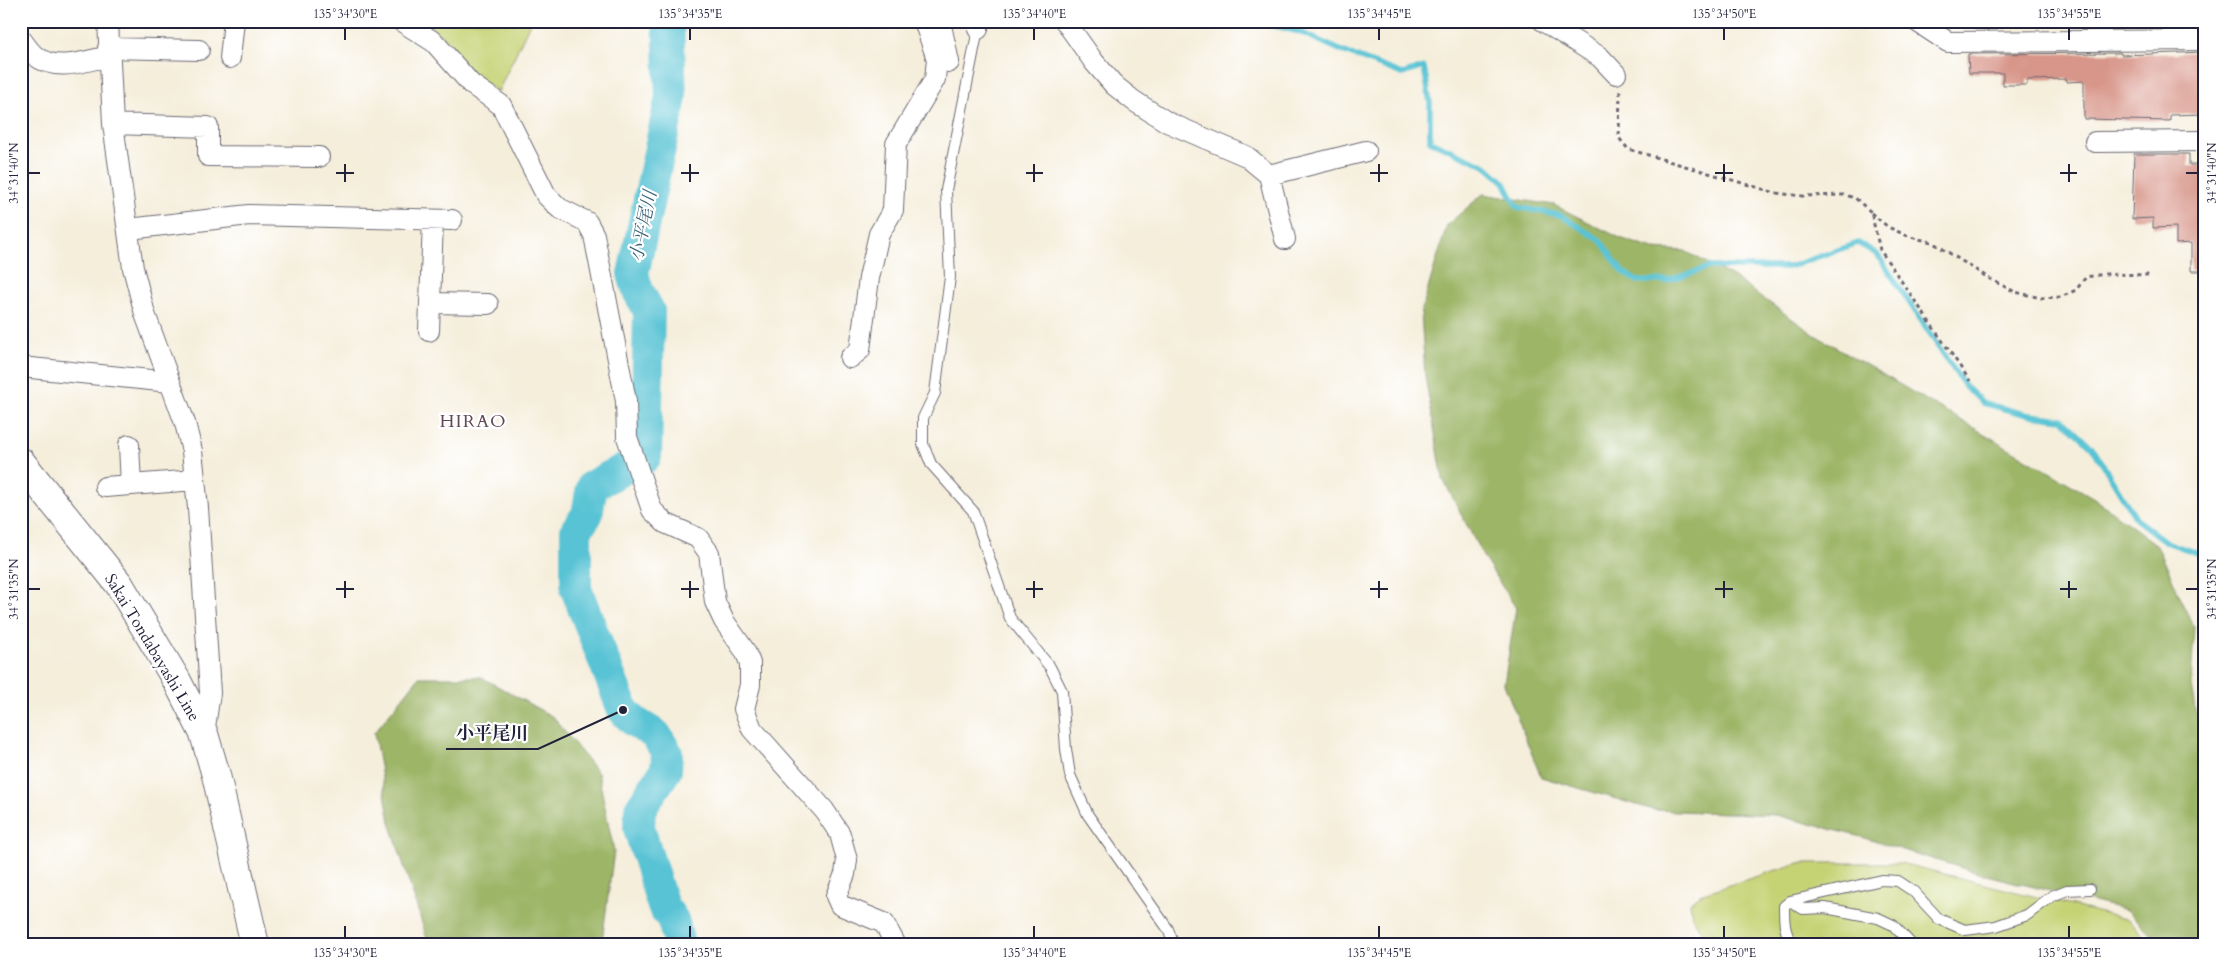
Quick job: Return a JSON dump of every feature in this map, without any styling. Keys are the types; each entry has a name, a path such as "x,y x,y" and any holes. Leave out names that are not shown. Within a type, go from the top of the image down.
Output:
{"main road":[{"name":"Sakai Tondabayashi Line","path":"21,462 119,584 177,681 204,734 216,775 255,945"}],"street":[{"path":"108,21 113,124 133,268 145,314 187,433 195,480 210,693 204,734"},
{"path":"230,58 234,21"},
{"path":"401,21 434,42 471,84 501,105 546,195 560,208 587,222 594,234 626,401 627,437 652,510 666,523 698,538 709,553 715,602 724,621 745,651 750,663 750,685 744,709 752,729 824,810 840,834 847,860 845,874 836,896 840,905 884,924 896,945"},
{"path":"850,358 860,350 869,278 879,234 893,210 896,144 934,79 937,59 924,21"},
{"path":"896,144 912,136 947,81 950,58 940,21"},
{"path":"1053,21 1065,40 1095,76 1116,97 1129,108 1134,101"},
{"path":"1065,21 1094,62 1114,85 1134,101 1167,122 1246,156 1269,175 1285,239"},
{"path":"1543,21 1600,57 1616,74"},
{"path":"1916,21 1948,42 2205,40"},
{"path":"21,40 34,55 51,64 64,65 109,52 199,50"},
{"path":"113,124 208,127 208,156 319,158"},
{"path":"2095,142 2205,142"},
{"path":"1269,175 1366,151"},
{"path":"129,230 250,215 452,220"},
{"path":"429,331 433,220"},
{"path":"430,303 488,304"},
{"path":"21,367 170,382"},
{"path":"129,445 131,485"},
{"path":"105,487 195,480"}],"lane":[{"path":"979,25 946,190 950,277 935,393 923,418 923,444 930,464 973,511 1010,618 1050,667 1062,691 1066,749 1070,775 1088,815 1168,928 1174,945"},
{"path":"1793,945 1787,937 1784,922 1784,906 1790,901 1882,880 1898,880 1913,891 1939,919 1965,930 1996,926 2027,915 2052,896 2067,890 2090,889"},
{"path":"1790,901 1803,909 1825,908 1878,918 1893,925 1912,945"}],"path":[{"path":"1616,74 1620,83 1619,138 1628,149 1776,193 1802,196 1845,195 1855,198 1888,227 1910,237 1932,242 2014,292 2041,298 2061,297 2076,290 2086,277 2105,274 2149,275"},
{"path":"1871,212 1880,250 1970,381"}],"green space":[{"path":"419,21 531,21 498,92 472,74 443,36"},
{"path":"1483,194 1554,205 1620,238 1653,249 1685,251 1733,277 1815,335 2094,498 2157,545 2194,627 2191,686 2205,761 2205,945 2161,945 2126,910 1978,873 1861,837 1776,815 1654,810 1541,777 1504,684 1516,608 1485,560 1443,479 1425,376 1421,312 1447,225"},
{"path":"419,677 481,677 553,717 598,773 614,851 602,941 599,945 429,945 390,822 374,733"},
{"path":"1799,863 1900,863 2129,920 2151,945 1711,945 1692,917 1690,902 1704,893"}],"building":[{"path":"2205,52 2205,114 2170,115 2170,121 2084,119 2084,81 2067,82 2067,79 2027,80 2027,85 2003,85 2003,73 1969,73 1968,54 2121,53 2121,55"},
{"path":"2134,154 2189,154 2189,165 2205,165 2205,271 2191,271 2191,243 2176,244 2176,227 2153,228 2153,218 2132,219"}],"waterway":[{"name":"小平尾川","path":"643,459 646,456 649,311 638,291 633,274 671,97 668,21"},
{"path":"1254,21 1300,32 1342,51 1402,74 1424,67 1430,103 1430,141 1486,166 1504,182 1517,207 1560,215 1600,240 1622,271 1637,281 1666,281 1710,267 1789,267 1858,243 1877,254 1964,385 1983,403 2024,414 2062,419 2092,447 2137,520 2166,542 2205,556"},
{"name":"小平尾川","path":"631,465 592,486 587,515 576,530 576,589 623,710 635,722 656,735 667,753 666,770 640,809 639,828 663,906 673,920 679,945"}],"place":[{"name":"小平尾川","path":"623,710"}],"district":[{"name":"HIRAO","path":"473,421"}]}
